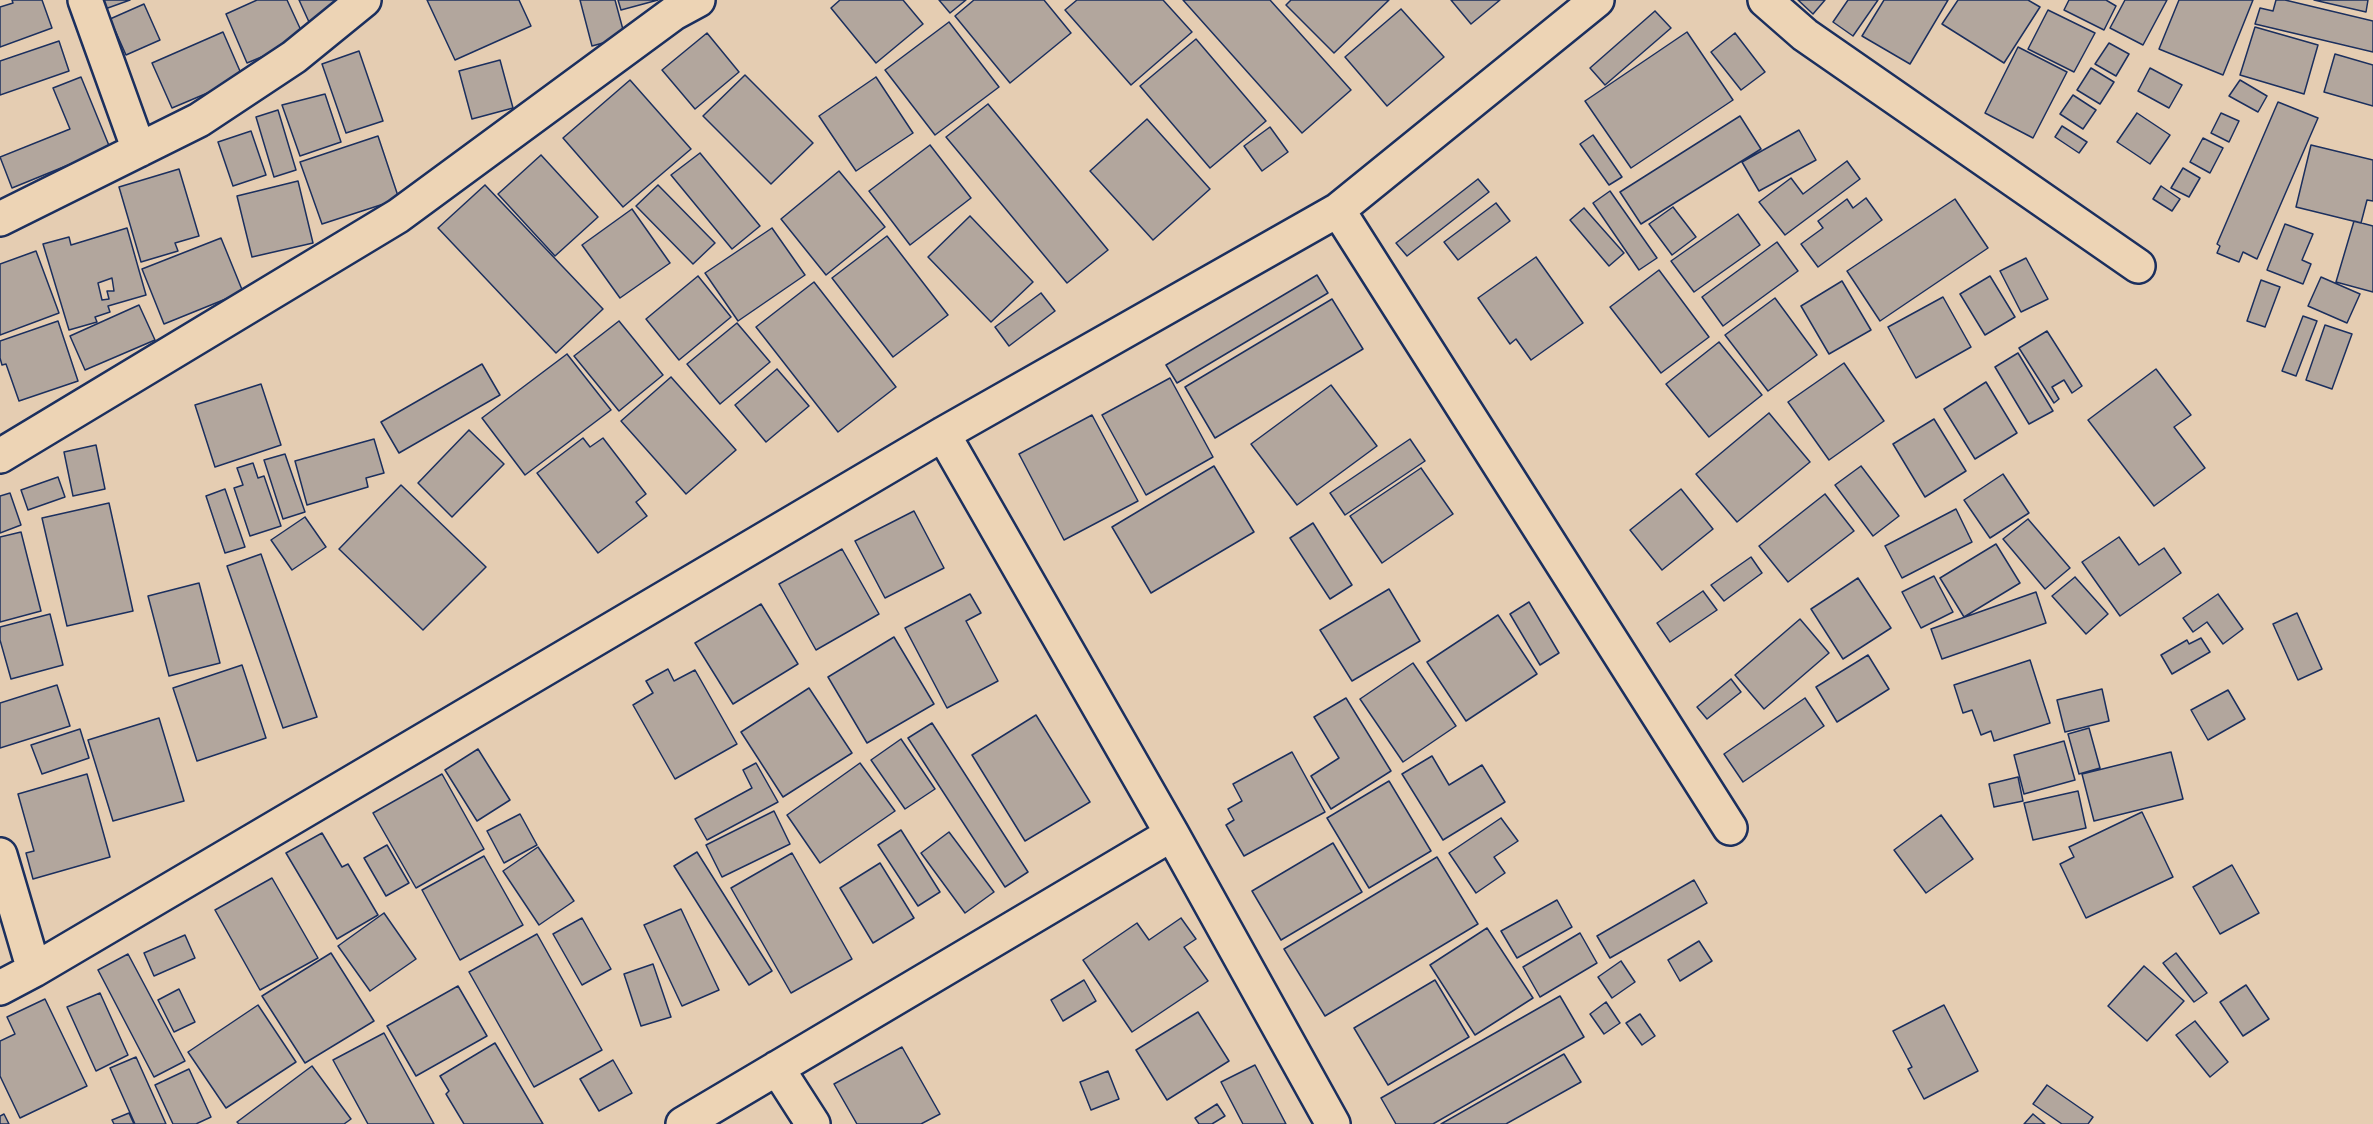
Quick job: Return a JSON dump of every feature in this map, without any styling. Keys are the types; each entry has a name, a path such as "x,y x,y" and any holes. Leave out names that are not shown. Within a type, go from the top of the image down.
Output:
{"street":[{"path":"85,0 139,150"},
{"path":"0,219 199,120 294,57 364,0"},
{"path":"0,456 398,216 674,13 698,0"},
{"path":"0,988 943,434 1338,210 1597,0"},
{"path":"1765,0 1805,35 2138,266"},
{"path":"1338,210 1730,828"},
{"path":"943,434 1172,834 1333,1124"},
{"path":"683,1124 1172,834"},
{"path":"0,855 34,970"},
{"path":"777,1068 813,1124"}],"building":[{"path":"12,0 42,0 52,28 0,47 0,7 13,3"},
{"path":"103,0 130,0 105,9"},
{"path":"257,0 287,0 305,39 247,63 226,14"},
{"path":"299,0 357,0 309,22"},
{"path":"427,0 519,0 531,26 455,60"},
{"path":"580,0 615,0 625,37 592,46"},
{"path":"618,0 658,0 621,10"},
{"path":"840,0 903,0 923,24 876,63 831,8"},
{"path":"939,0 966,0 950,13"},
{"path":"974,0 1044,0 1071,33 1010,83 955,16"},
{"path":"1077,0 1163,0 1192,32 1131,85 1065,10"},
{"path":"1183,0 1270,0 1351,90 1302,133"},
{"path":"1291,0 1389,0 1334,53 1286,5"},
{"path":"1451,0 1500,0 1471,24"},
{"path":"1798,0 1825,0 1813,14"},
{"path":"1848,0 1878,0 1853,36 1833,22"},
{"path":"1884,0 1948,0 1910,64 1862,36"},
{"path":"1958,0 2028,0 2040,7 2004,63 1942,24"},
{"path":"2069,0 2106,0 2116,6 2104,30 2064,10"},
{"path":"2125,0 2167,0 2143,45 2110,28"},
{"path":"2179,0 2253,0 2223,75 2159,49"},
{"path":"2276,0 2285,0 2373,21 2373,52 2255,24 2260,8 2273,11"},
{"path":"2314,0 2368,0 2366,12"},
{"path":"144,4 160,40 126,55 110,19"},
{"path":"1401,9 1444,57 1387,106 1345,57"},
{"path":"2048,10 2095,33 2074,72 2028,49"},
{"path":"1655,11 1671,28 1605,85 1590,68"},
{"path":"949,22 999,87 935,135 885,70"},
{"path":"2255,27 2318,45 2304,94 2240,75"},
{"path":"223,32 243,78 172,108 152,63"},
{"path":"1687,32 1733,100 1631,168 1585,101"},
{"path":"707,33 739,72 695,109 662,70"},
{"path":"1735,33 1765,72 1741,90 1711,52"},
{"path":"1196,39 1266,121 1210,168 1140,86"},
{"path":"59,41 69,71 0,95 0,61"},
{"path":"2109,43 2129,54 2116,76 2095,64"},
{"path":"2018,47 2067,72 2033,138 1985,113"},
{"path":"359,51 383,121 346,133 322,64"},
{"path":"2335,54 2373,65 2373,106 2324,92"},
{"path":"500,60 513,108 472,119 459,71"},
{"path":"2091,68 2114,82 2100,104 2077,90"},
{"path":"2150,68 2182,85 2169,108 2138,91"},
{"path":"745,75 813,143 771,184 703,116"},
{"path":"81,77 110,148 12,188 0,157 70,129 53,88"},
{"path":"876,77 913,133 856,171 819,116"},
{"path":"630,80 691,149 623,207 563,138"},
{"path":"2240,80 2267,96 2258,112 2229,96"},
{"path":"325,94 341,142 300,156 282,105"},
{"path":"2073,95 2096,110 2083,129 2060,114"},
{"path":"2278,102 2318,118 2257,259 2243,252 2239,262 2217,253 2220,246 2217,244"},
{"path":"988,104 1108,250 1067,283 946,137"},
{"path":"278,110 296,170 274,177 256,117"},
{"path":"2137,113 2170,135 2150,164 2117,142"},
{"path":"2221,113 2239,121 2229,142 2211,133"},
{"path":"1740,116 1761,149 1641,224 1620,192"},
{"path":"1147,119 1210,189 1153,240 1090,171"},
{"path":"2062,126 2087,142 2079,153 2055,137"},
{"path":"1270,127 1288,152 1262,171 1244,146"},
{"path":"1799,130 1816,160 1759,191 1742,162"},
{"path":"251,131 266,175 233,186 218,142"},
{"path":"1593,135 1622,177 1609,185 1580,144"},
{"path":"378,136 399,199 322,224 300,162"},
{"path":"2203,138 2223,148 2210,173 2190,162"},
{"path":"930,145 971,198 910,245 869,191"},
{"path":"2311,145 2373,160 2373,201 2367,200 2361,223 2296,207"},
{"path":"700,153 760,226 732,249 671,175"},
{"path":"541,155 598,217 555,256 498,194"},
{"path":"1847,161 1860,179 1785,235 1759,202 1791,178 1803,194"},
{"path":"2183,168 2200,178 2189,197 2171,188"},
{"path":"179,169 199,236 175,243 178,251 141,262 119,187"},
{"path":"839,171 885,227 826,275 781,219"},
{"path":"1478,179 1489,192 1407,256 1396,243"},
{"path":"298,181 313,243 252,257 237,196"},
{"path":"485,185 603,309 556,353 438,228"},
{"path":"658,185 715,243 693,264 636,206"},
{"path":"2161,186 2180,199 2172,211 2153,199"},
{"path":"1610,191 1657,258 1639,270 1593,203"},
{"path":"1866,198 1882,220 1818,267 1801,244 1823,228 1818,221 1847,199 1853,208"},
{"path":"1955,199 1988,248 1880,321 1847,271"},
{"path":"1496,203 1510,221 1458,260 1444,242"},
{"path":"1673,207 1696,237 1672,255 1649,224"},
{"path":"1584,208 1624,253 1609,266 1570,220"},
{"path":"632,209 670,263 620,298 582,245"},
{"path":"1738,214 1760,245 1694,292 1671,261"},
{"path":"970,216 1033,282 991,322 928,257"},
{"path":"2354,221 2373,226 2373,292 2336,282"},
{"path":"2285,224 2313,234 2302,260 2311,264 2303,284 2267,270"},
{"path":"127,228 146,295 108,306 110,312 95,317 97,322 69,330 43,244 69,237 71,245","holes":["112,278 114,291 107,291 109,299 102,300 98,283"]},
{"path":"772,228 805,275 738,321 705,273"},
{"path":"887,236 948,315 893,357 832,278"},
{"path":"221,238 243,292 164,324 142,269"},
{"path":"1777,242 1798,271 1723,326 1702,297"},
{"path":"36,251 59,313 0,335 0,264"},
{"path":"1536,257 1583,323 1531,360 1516,339 1510,344 1478,298"},
{"path":"2026,258 2048,299 2021,312 2000,271"},
{"path":"1659,270 1709,337 1661,373 1610,307"},
{"path":"1317,275 1328,293 1177,383 1166,365"},
{"path":"698,276 731,317 679,360 646,319"},
{"path":"1990,276 2015,317 1985,335 1960,294"},
{"path":"2321,277 2360,294 2347,323 2308,306"},
{"path":"2261,280 2280,287 2265,327 2247,321"},
{"path":"1842,281 1871,330 1829,354 1801,306"},
{"path":"814,282 896,387 838,432 756,327"},
{"path":"1041,293 1055,311 1009,346 995,327"},
{"path":"1943,297 1971,347 1916,378 1888,327"},
{"path":"1775,298 1817,355 1768,391 1725,335"},
{"path":"1332,299 1363,349 1215,438 1185,387"},
{"path":"139,305 155,340 85,370 70,336"},
{"path":"2303,316 2317,321 2296,376 2282,371"},
{"path":"58,321 78,381 19,401 6,364 2,365 0,341"},
{"path":"619,321 663,375 619,411 574,356"},
{"path":"737,323 770,362 720,404 687,364"},
{"path":"2325,325 2352,334 2332,389 2306,380"},
{"path":"2047,331 2082,386 2072,393 2064,380 2052,387 2059,399 2054,403 2019,348"},
{"path":"1719,342 1762,395 1709,437 1666,384"},
{"path":"2018,353 2053,411 2029,424 1995,367"},
{"path":"567,354 611,410 525,475 482,418"},
{"path":"1844,363 1884,421 1829,460 1788,402"},
{"path":"482,364 500,395 399,453 381,422"},
{"path":"777,369 809,406 766,442 735,405"},
{"path":"2156,369 2191,415 2174,427 2205,468 2154,506 2088,420"},
{"path":"671,377 736,450 686,494 621,421"},
{"path":"1170,378 1213,457 1146,495 1102,415"},
{"path":"1986,382 2017,433 1975,459 1944,409"},
{"path":"261,384 281,445 215,467 195,405"},
{"path":"1331,385 1377,446 1297,505 1251,444"},
{"path":"1769,413 1810,462 1737,522 1696,474"},
{"path":"1092,415 1138,501 1064,540 1019,454"},
{"path":"1934,419 1966,471 1925,497 1893,444"},
{"path":"469,430 504,464 452,517 418,483"},
{"path":"583,438 590,447 603,438 646,494 636,502 647,516 598,553 537,473"},
{"path":"374,439 384,473 366,478 368,487 307,505 295,461"},
{"path":"1410,439 1425,461 1345,515 1330,493"},
{"path":"96,445 105,489 73,496 64,452"},
{"path":"285,454 305,512 283,519 264,460"},
{"path":"253,463 258,478 264,476 281,526 250,536 234,488 243,485 237,468"},
{"path":"1214,466 1254,532 1151,593 1112,527"},
{"path":"1861,466 1899,516 1873,536 1835,485"},
{"path":"1421,468 1453,514 1382,563 1350,516"},
{"path":"2003,474 2029,513 1990,538 1964,500"},
{"path":"58,477 65,497 28,510 21,490"},
{"path":"401,485 486,567 423,630 339,549"},
{"path":"225,489 245,547 225,553 206,496"},
{"path":"1681,489 1713,529 1662,570 1630,530"},
{"path":"10,493 21,525 0,533 0,496"},
{"path":"1825,494 1854,531 1788,582 1759,546"},
{"path":"109,503 133,611 67,626 42,518"},
{"path":"1956,509 1972,542 1902,578 1885,546"},
{"path":"914,511 944,568 885,598 855,541"},
{"path":"305,517 326,547 292,570 271,540"},
{"path":"2028,519 2070,568 2045,589 2003,539"},
{"path":"1313,523 1352,585 1330,599 1290,538"},
{"path":"21,532 41,611 0,622 0,537"},
{"path":"2119,537 2139,565 2164,548 2181,573 2120,616 2082,562"},
{"path":"1996,544 2020,583 1964,617 1940,578"},
{"path":"842,549 879,614 816,650 779,584"},
{"path":"261,554 317,717 283,728 227,566"},
{"path":"1751,557 1762,573 1724,601 1711,585"},
{"path":"1934,576 1953,612 1921,628 1902,592"},
{"path":"2075,577 2108,614 2086,634 2052,596"},
{"path":"1858,578 1891,628 1843,659 1811,609"},
{"path":"199,583 220,663 169,676 148,596"},
{"path":"1389,589 1420,641 1352,681 1320,630"},
{"path":"1703,591 1717,610 1670,642 1657,623"},
{"path":"2036,592 2046,623 1942,659 1931,629"},
{"path":"970,594 981,613 966,621 998,681 947,708 905,628"},
{"path":"2218,594 2243,629 2223,644 2207,622 2193,632 2183,618"},
{"path":"1529,602 1559,653 1540,665 1510,614"},
{"path":"761,604 798,664 733,704 695,643"},
{"path":"2297,613 2322,669 2298,680 2273,624"},
{"path":"50,614 63,665 11,679 0,640 0,627"},
{"path":"1498,615 1537,674 1466,721 1427,662"},
{"path":"1800,619 1829,653 1764,709 1735,675"},
{"path":"894,637 934,704 867,743 828,677"},
{"path":"2201,638 2210,652 2172,674 2161,655 2187,640 2189,644"},
{"path":"1868,655 1889,689 1837,722 1816,687"},
{"path":"2030,660 2050,723 1994,741 1991,731 1981,735 1972,710 1963,713 1954,685"},
{"path":"1413,663 1456,726 1403,762 1360,699"},
{"path":"242,665 266,738 197,761 173,688"},
{"path":"668,669 674,681 695,670 737,744 675,779 633,705 653,693 646,681"},
{"path":"1731,679 1741,692 1707,719 1697,707"},
{"path":"57,685 70,726 0,748 0,703"},
{"path":"809,688 852,753 783,797 741,732"},
{"path":"2102,689 2109,721 2065,732 2057,700"},
{"path":"2228,690 2245,719 2208,740 2191,710"},
{"path":"1346,698 1391,771 1331,809 1311,776 1339,758 1314,717"},
{"path":"1805,698 1824,726 1743,782 1724,754"},
{"path":"1036,715 1090,802 1025,841 972,755"},
{"path":"159,718 184,801 113,821 88,740"},
{"path":"932,723 1028,872 1005,887 908,738"},
{"path":"2089,728 2100,768 2079,774 2068,734"},
{"path":"80,729 89,758 42,774 31,745"},
{"path":"901,739 935,789 905,809 871,760"},
{"path":"2064,741 2075,780 2024,794 2014,755"},
{"path":"478,749 510,800 477,821 445,770"},
{"path":"1292,752 1325,812 1244,856 1226,825 1234,820 1228,809 1242,801 1233,784"},
{"path":"2171,752 2183,799 2094,821 2082,774"},
{"path":"1432,756 1449,785 1482,765 1505,802 1443,840 1402,774"},
{"path":"756,763 778,802 707,840 695,819 752,788 743,770"},
{"path":"860,763 895,811 820,863 787,815"},
{"path":"87,774 110,857 33,879 26,853 34,851 18,794"},
{"path":"442,774 484,849 416,888 373,813"},
{"path":"2018,777 2023,801 1994,807 1989,784"},
{"path":"1389,781 1431,851 1369,888 1327,818"},
{"path":"2078,791 2086,828 2033,840 2024,803"},
{"path":"774,811 790,844 722,877 706,845"},
{"path":"2142,812 2173,877 2086,918 2060,864 2074,857 2069,847"},
{"path":"520,814 537,845 504,863 487,831"},
{"path":"1941,815 1973,859 1926,893 1894,850"},
{"path":"1501,818 1518,841 1494,857 1505,873 1476,893 1449,853"},
{"path":"901,830 940,892 918,906 878,845"},
{"path":"949,832 994,892 965,913 921,853"},
{"path":"322,833 342,867 348,864 378,915 337,939 286,853"},
{"path":"1333,843 1362,892 1281,940 1252,891"},
{"path":"387,845 409,883 386,896 364,858"},
{"path":"538,847 574,901 539,925 503,871"},
{"path":"697,852 772,971 749,985 674,866"},
{"path":"792,853 852,959 791,993 731,888"},
{"path":"484,856 523,925 460,960 422,890"},
{"path":"1437,857 1478,924 1325,1016 1284,949"},
{"path":"880,863 914,918 873,943 840,888"},
{"path":"2232,865 2259,913 2220,934 2193,887"},
{"path":"272,878 318,958 260,990 215,910"},
{"path":"1694,880 1707,903 1610,958 1597,936"},
{"path":"1557,900 1572,927 1517,958 1501,931"},
{"path":"681,909 719,990 682,1006 644,925"},
{"path":"384,913 416,959 370,991 338,946"},
{"path":"582,918 611,969 582,985 553,934"},
{"path":"1181,918 1196,939 1184,947 1208,981 1132,1032 1083,960 1137,923 1149,940"},
{"path":"1487,928 1533,998 1475,1035 1430,965"},
{"path":"1580,933 1597,963 1540,997 1523,967"},
{"path":"537,934 602,1050 534,1087 469,972"},
{"path":"185,935 195,958 154,976 144,953"},
{"path":"1699,941 1712,961 1680,981 1668,960"},
{"path":"331,953 374,1021 305,1063 262,996"},
{"path":"2176,953 2207,993 2194,1002 2163,963"},
{"path":"128,954 185,1061 154,1077 98,970"},
{"path":"1621,961 1635,982 1612,998 1598,977"},
{"path":"653,964 671,1017 641,1026 624,974"},
{"path":"2144,966 2184,1001 2147,1041 2108,1006"},
{"path":"1084,980 1096,1001 1063,1021 1051,1000"},
{"path":"1435,980 1469,1037 1388,1085 1354,1028"},
{"path":"2246,985 2269,1019 2243,1036 2220,1002"},
{"path":"458,986 487,1036 416,1076 387,1026"},
{"path":"179,989 195,1022 174,1032 158,1000"},
{"path":"100,993 128,1055 96,1071 67,1007"},
{"path":"1560,996 1584,1037 1433,1124 1396,1124 1381,1098"},
{"path":"45,999 87,1086 20,1118 0,1076 0,1041 15,1034 7,1017"},
{"path":"1606,1002 1620,1023 1604,1034 1590,1014"},
{"path":"258,1005 296,1062 226,1108 188,1052"},
{"path":"1944,1005 1978,1071 1924,1099 1908,1069 1912,1067 1893,1031"},
{"path":"1198,1012 1229,1061 1167,1100 1136,1050"},
{"path":"1640,1014 1655,1036 1642,1045 1626,1023"},
{"path":"2195,1021 2228,1062 2210,1077 2176,1035"},
{"path":"384,1033 434,1124 368,1124 333,1060"},
{"path":"495,1043 543,1124 464,1124 446,1094 449,1091 440,1076"},
{"path":"902,1047 940,1114 921,1124 857,1124 834,1084"},
{"path":"1564,1054 1581,1082 1506,1124 1441,1124"},
{"path":"136,1057 166,1124 135,1124 110,1068"},
{"path":"613,1060 632,1093 599,1111 580,1079"},
{"path":"1255,1065 1286,1124 1243,1124 1221,1082"},
{"path":"312,1066 351,1119 344,1124 239,1124 237,1122"},
{"path":"189,1069 211,1117 196,1124 173,1124 155,1085"},
{"path":"1108,1071 1119,1099 1091,1110 1080,1082"},
{"path":"2047,1085 2093,1117 2088,1124 2062,1124 2033,1104"},
{"path":"1217,1104 1225,1116 1212,1124 1199,1124 1195,1118"},
{"path":"129,1113 134,1124 114,1124 112,1120"},
{"path":"4,1114 9,1124 0,1124 0,1116"},
{"path":"2033,1114 2045,1124 2024,1124"}]}
